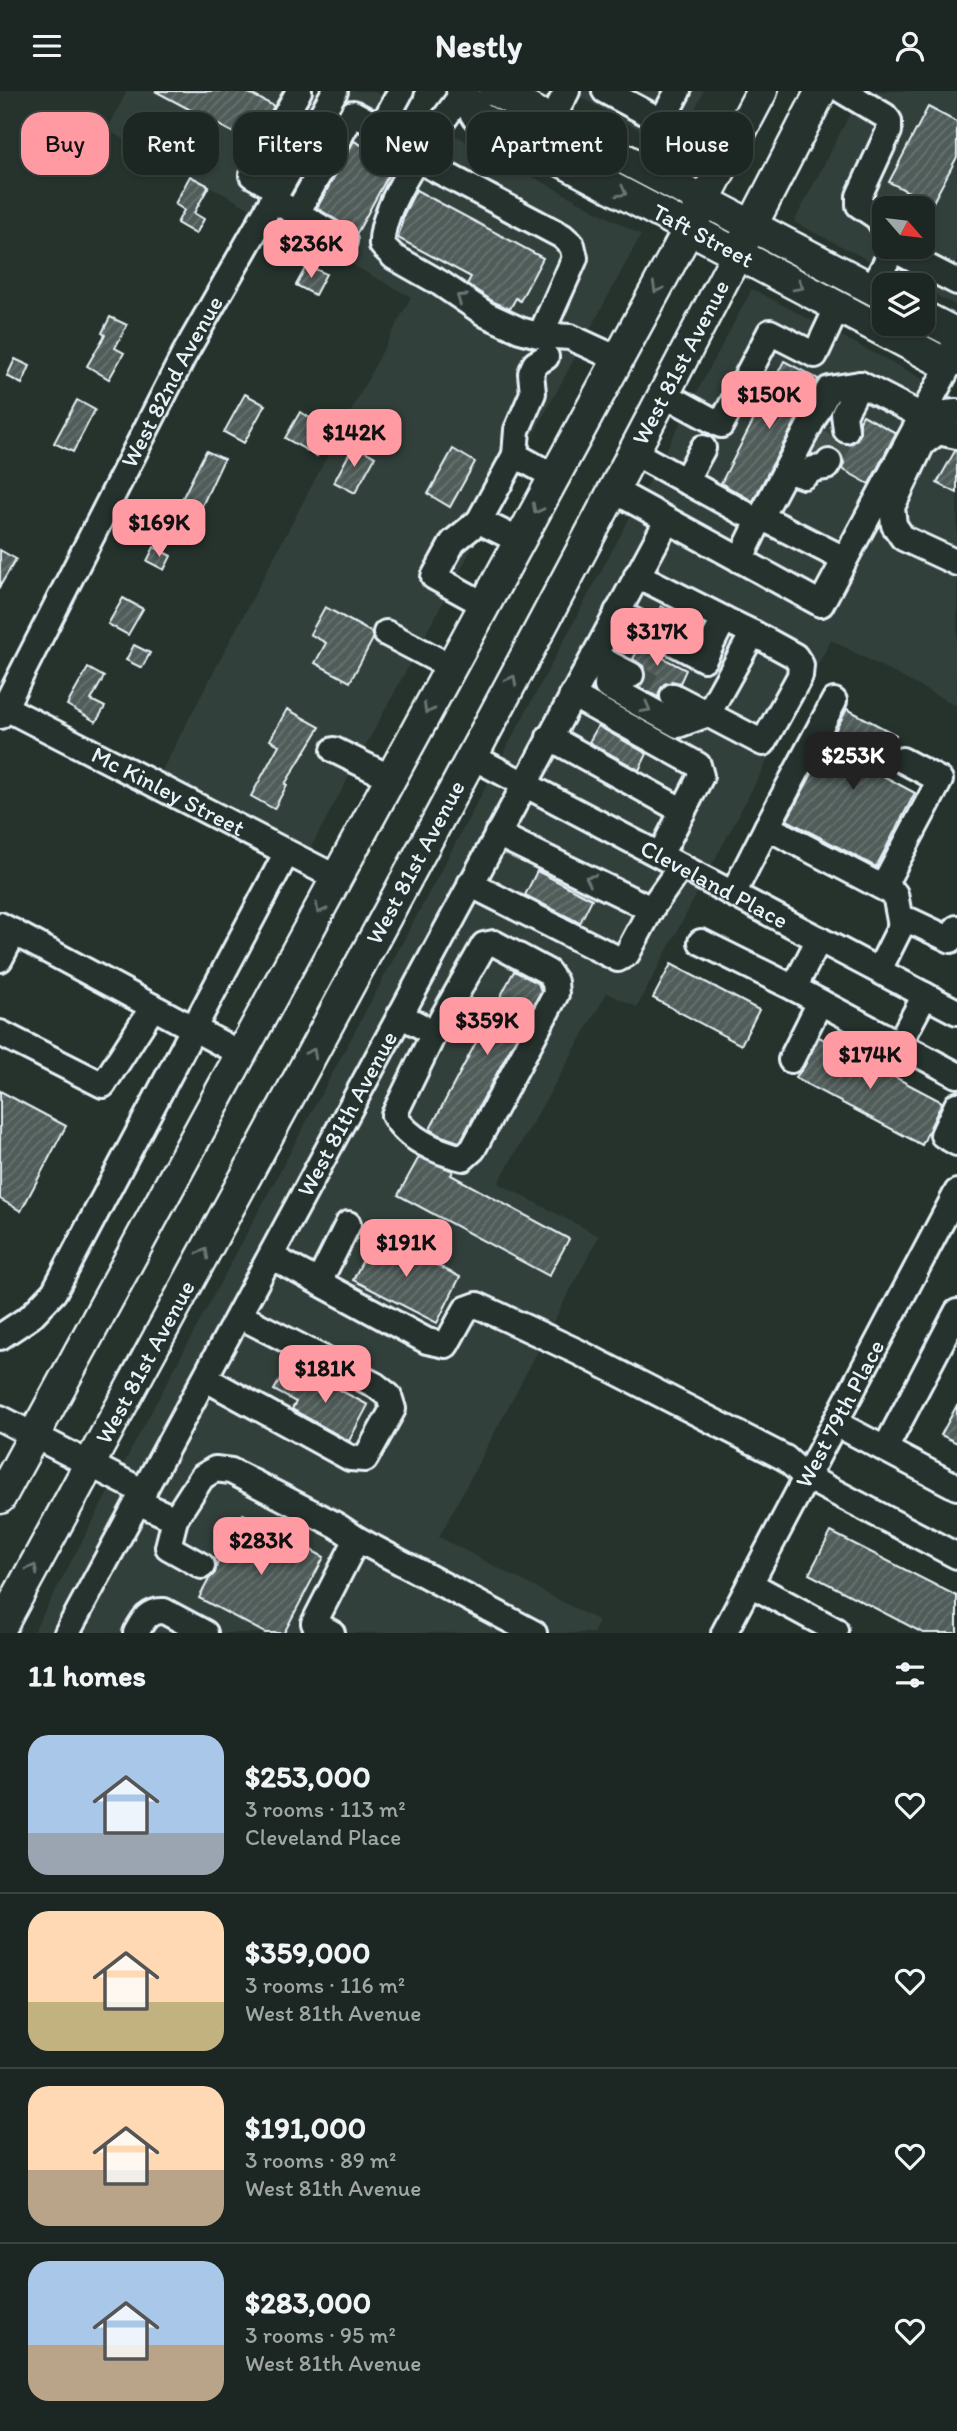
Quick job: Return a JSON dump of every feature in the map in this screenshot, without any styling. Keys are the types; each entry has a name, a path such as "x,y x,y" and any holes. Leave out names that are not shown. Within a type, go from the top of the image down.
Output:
{"main road":[{"name":"Taft Street","path":"467,91 478,117 937,359 955,353"},
{"name":"Taft Street","path":"495,91 534,112"},
{"path":"0,1498 762,91"},
{"name":"West 81st Avenue","path":"0,1629 613,490 739,253 821,91"},
{"name":"Taft Street","path":"627,161 872,289"},
{"path":"935,323 951,331 955,353"}],"street":[{"path":"330,99 299,91 252,176 297,213 344,241"},
{"path":"297,213 353,113 391,133 401,91"},
{"path":"450,112 467,91"},
{"path":"556,112 567,91"},
{"path":"605,91 656,118 661,118 678,91"},
{"path":"843,91 886,115 889,121 889,131 859,196 859,205 872,214"},
{"name":"West 82nd Avenue","path":"2,709 184,355 330,99"},
{"path":"409,175 392,203 380,232 382,245 394,257 440,283 487,315 541,339 570,337 618,359"},
{"path":"440,175 562,236 572,245 575,258 541,339 549,374 541,389 533,393 517,430 515,455 479,521 453,542 435,577 485,605"},
{"path":"919,259 957,282"},
{"path":"664,394 721,425 770,332 815,355 838,306"},
{"path":"613,490 821,604 955,353"},
{"path":"740,560 753,515 786,471 829,389 860,384 922,416"},
{"path":"839,423 860,384"},
{"path":"957,412 941,415 933,421 892,507 894,525 903,538 957,563"},
{"path":"922,444 938,432 957,436"},
{"path":"685,481 703,448"},
{"path":"633,452 685,481 844,559"},
{"path":"515,455 555,477"},
{"path":"786,471 804,476 819,461"},
{"path":"479,521 520,541"},
{"name":"West 81th Avenue","path":"67,1633 272,1257 572,695 601,660 617,612 667,521"},
{"path":"638,575 795,656 801,665 800,676 763,743 673,696"},
{"path":"617,612 649,629"},
{"path":"672,642 704,659 724,619"},
{"path":"386,633 452,667"},
{"path":"601,660 607,686 678,726 708,714 753,633"},
{"path":"601,660 631,675"},
{"path":"470,884 618,960 627,954 651,909 671,860 683,811 701,776 698,765 572,695"},
{"path":"733,894 834,701"},
{"name":"Mc Kinley Street","path":"2,709 337,878"},
{"path":"549,737 683,811"},
{"path":"334,750 391,778"},
{"name":"Cleveland Place","path":"471,756 957,1012"},
{"path":"883,887 940,780 902,760"},
{"path":"767,827 895,894 901,926 879,971"},
{"path":"497,834 651,909"},
{"path":"0,1337 30,1317 54,1292 286,854"},
{"path":"901,926 911,921 951,940 957,929"},
{"path":"0,959 7,928 242,1054"},
{"path":"794,988 818,939"},
{"path":"494,943 548,972 555,982 556,994 473,1149 463,1158 438,1151 403,1130 394,1115 434,1033 484,945 494,943"},
{"path":"701,943 794,988 957,1075"},
{"path":"899,1044 925,995"},
{"path":"791,1060 820,1002"},
{"path":"0,1033 103,1085 153,1007"},
{"path":"400,1014 434,1033"},
{"path":"957,1105 943,1135 957,1143"},
{"name":"West 79th Place","path":"724,1633 957,1192"},
{"path":"319,1282 348,1224"},
{"path":"272,1257 428,1341 446,1345 466,1309 477,1305 578,1352 785,1458 806,1477 957,1556"},
{"path":"885,1449 957,1312"},
{"path":"206,1379 350,1458 365,1459 393,1409 389,1396 375,1385 240,1316"},
{"path":"0,1418 90,1464 175,1519"},
{"path":"835,1423 957,1487"},
{"path":"202,1566 168,1547 175,1519 202,1476 215,1469 231,1471 534,1633"},
{"path":"332,1633 314,1623 357,1539"},
{"path":"750,1584 835,1630"},
{"path":"136,1633 144,1619 157,1611 164,1611 205,1633"}],"shaded area":[{"path":"127,91 373,91 412,112 361,112 361,175 453,175 453,134 467,142 467,175 529,175 641,235 311,847 160,774 411,297 189,175 219,175 219,112 123,112 123,139 109,131"},
{"path":"570,91 704,91 693,112 641,112 641,131 627,123 627,112 608,112"},
{"path":"862,91 957,91 957,306 935,295 935,273 894,273 794,222"},
{"path":"752,289 957,397 957,706 831,640 637,1007 607,993 498,1183 599,1236 439,1537 599,1621 593,1633 33,1633"}],"building":[{"path":"155,91 245,91 274,106 271,112 233,112 233,133 219,125 219,112 194,112"},
{"path":"928,107 957,122 957,157 935,198 935,196 916,196 889,182"},
{"path":"354,141 361,145 361,175 388,175 357,233 317,208 335,175 347,175 347,154"},
{"path":"190,176 209,186 194,213 204,219 196,234 177,223 184,210 175,204"},
{"path":"416,190 543,258 520,301 516,298 510,309 494,302 467,284 471,277 398,238 404,214"},
{"path":"307,265 326,274 315,295 296,285"},
{"path":"110,317 127,325 115,348 124,353 109,379 87,366 105,335 102,333"},
{"path":"15,359 30,366 22,384 7,376"},
{"path":"784,361 818,379 753,501 721,483"},
{"path":"245,394 265,405 244,443 224,432"},
{"path":"77,400 95,410 73,452 54,443"},
{"path":"300,412 317,422 311,433 326,441 317,456 285,438"},
{"path":"863,415 896,433 869,484 842,469 842,455 836,449 829,447 812,453 823,433 847,446 854,442 860,435"},
{"path":"354,445 375,457 355,493 334,482"},
{"path":"453,449 475,462 450,507 428,494"},
{"path":"957,450 957,493 937,483"},
{"path":"206,451 224,459 201,508 182,499"},
{"path":"154,547 171,556 164,570 147,561"},
{"path":"0,550 16,559 0,586"},
{"path":"123,598 143,609 128,635 108,624"},
{"path":"661,606 684,619 679,629 671,627 664,630 662,622 656,616"},
{"path":"325,607 371,632 373,639 350,682 315,663 326,643 310,634"},
{"path":"657,641 659,649 665,655 663,658 686,670 680,683 672,681 664,684 658,697 640,687 646,674 643,666 633,659 642,642 650,644"},
{"path":"134,645 150,653 142,668 126,660"},
{"path":"88,668 104,677 91,700 105,707 96,722 67,705"},
{"path":"287,709 320,727 285,784 287,785 274,809 251,796 279,745 270,740"},
{"path":"847,709 896,735 876,772 915,793 876,867 787,820"},
{"path":"598,726 647,754 639,770 589,742"},
{"path":"537,871 592,899 580,923 525,895"},
{"path":"671,964 759,1010 741,1045 653,998"},
{"path":"514,971 538,983 541,991 461,1140 459,1142 439,1135 430,1129"},
{"path":"819,1037 942,1102 922,1145 795,1078 804,1067"},
{"path":"0,1091 66,1126 21,1211 0,1199"},
{"path":"419,1157 453,1171 451,1175 569,1239 549,1276 398,1195"},
{"path":"376,1234 460,1277 437,1323 353,1280"},
{"path":"310,1374 368,1405 349,1441 292,1409 296,1402 274,1390 282,1376 302,1387"},
{"path":"957,1405 957,1443 941,1435"},
{"path":"243,1514 324,1557 284,1633 265,1633 199,1598 215,1573"},
{"path":"831,1532 957,1596 957,1633 923,1633 809,1574"}],"tunnel":[{"path":"813,453 830,421"},
{"path":"829,462 846,430"},
{"path":"631,675 673,696"}]}
